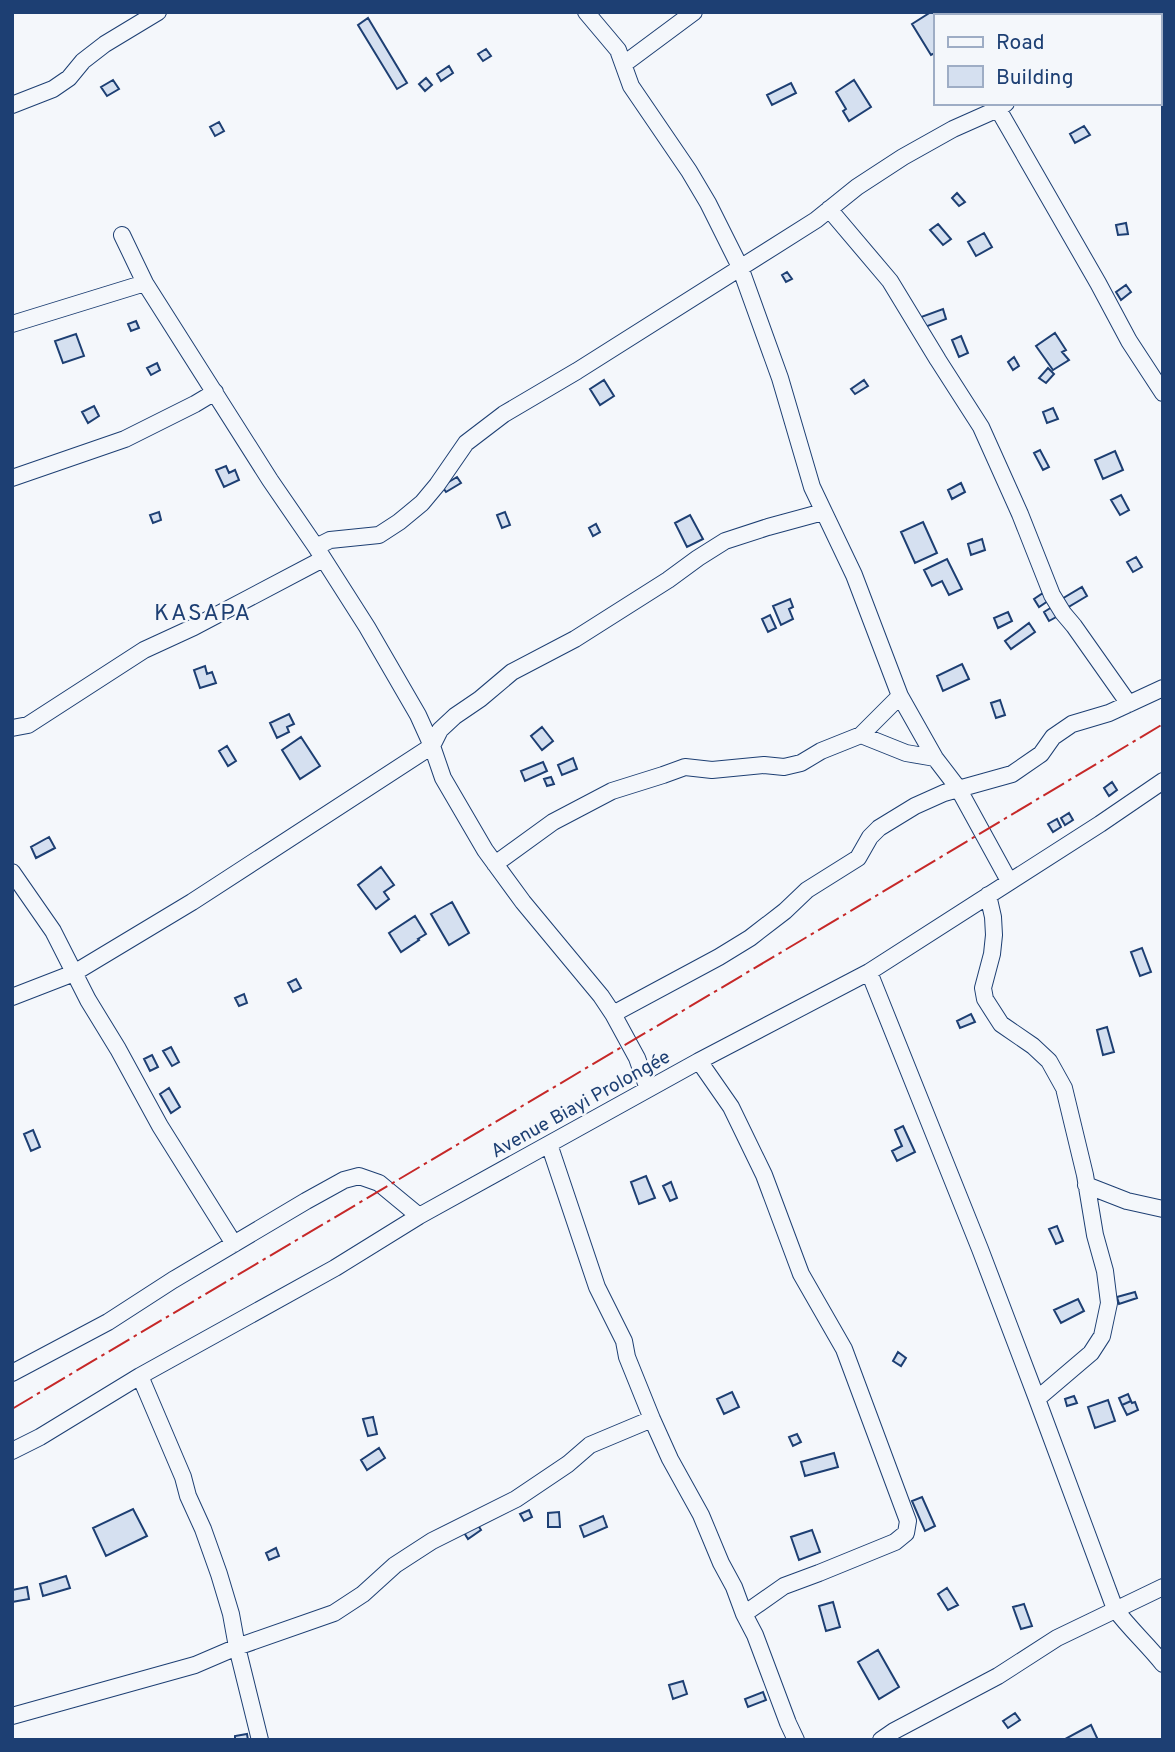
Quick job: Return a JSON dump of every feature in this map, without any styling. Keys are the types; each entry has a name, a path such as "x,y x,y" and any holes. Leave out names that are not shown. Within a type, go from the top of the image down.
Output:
{"street":[{"path":"12,105 53,89 69,78 83,61 105,44 158,12"},
{"path":"586,12 618,50 631,86 689,171 740,267 780,378 812,486 854,575 900,695 934,758 958,788 1009,881"},
{"path":"624,64 694,12"},
{"path":"12,728 28,725 144,650 194,627 319,553 330,540 379,535 422,503 466,443 504,414 704,292 816,220 857,187 903,158 953,129 1002,106 1129,341 1163,393"},
{"path":"829,209 890,281 981,427 1052,595 1129,704"},
{"path":"122,235 145,283 367,627 418,715 443,778 485,850 613,1014 637,1058 648,1089"},
{"path":"12,324 145,283"},
{"path":"12,478 125,439 215,392"},
{"path":"12,997 74,972 192,902 432,746 440,730 455,716 512,672 575,639 725,541 823,512"},
{"path":"613,1014 750,938 786,911 807,890 858,858 870,837 879,828 915,806 958,788 1013,774 1041,754 1053,737 1072,724 1109,713 1163,688"},
{"path":"495,864 553,821 612,791 685,767 712,770 764,765 784,767 801,763 821,751 861,735 900,695"},
{"path":"861,735 906,753 934,758"},
{"name":"Avenue Biayi Prolongée","path":"12,1451 335,1268 419,1216 699,1061 869,972 1163,781"},
{"path":"12,872 53,931 88,1000 160,1126 234,1244"},
{"path":"988,895 993,917 993,935 992,954 983,988 985,999 1001,1024 1033,1046 1049,1062 1064,1088 1105,1271 1109,1303 1102,1336 1091,1353 1037,1399"},
{"path":"869,972 980,1249 1115,1609 1163,1664"},
{"path":"699,1061 731,1107 764,1175 801,1274 844,1349 908,1521 906,1533 895,1542 784,1586 744,1614"},
{"path":"549,1144 597,1287 624,1341 627,1357 670,1459 701,1515 734,1587 796,1740"},
{"path":"12,1373 108,1322 173,1280 344,1180 359,1176 379,1182 419,1216"},
{"path":"1086,1185 1127,1201 1163,1209"},
{"path":"141,1376 219,1574 260,1740"},
{"path":"12,1716 195,1665 237,1647 334,1613 363,1594 394,1565 432,1541 516,1499 568,1464 590,1445 652,1419"},
{"path":"881,1740 998,1676 1057,1638 1163,1587"}],"building":[{"path":"933,12 934,54 931,55 912,24"},
{"path":"368,18 407,83 397,89 358,25"},
{"path":"486,49 491,56 483,61 478,54"},
{"path":"449,66 453,73 441,81 437,74"},
{"path":"426,78 432,85 425,91 419,84"},
{"path":"113,80 119,89 107,96 101,87"},
{"path":"854,80 871,107 849,121 843,111 846,109 836,92"},
{"path":"791,83 796,93 772,105 767,95"},
{"path":"219,122 224,131 215,136 210,127"},
{"path":"1084,126 1090,135 1075,143 1070,134"},
{"path":"957,193 965,202 959,206 952,198"},
{"path":"1126,223 1128,234 1118,235 1116,225"},
{"path":"938,224 951,239 943,245 930,230"},
{"path":"984,233 992,247 976,256 968,242"},
{"path":"787,272 792,279 786,282 782,275"},
{"path":"1126,285 1131,292 1121,300 1116,292"},
{"path":"943,309 946,319 925,327 921,317"},
{"path":"136,321 139,328 131,331 128,324"},
{"path":"1055,333 1066,350 1062,352 1069,360 1053,370 1036,346"},
{"path":"76,334 84,356 63,363 55,341"},
{"path":"961,336 968,353 959,357 952,340"},
{"path":"1014,357 1019,366 1013,370 1008,362"},
{"path":"157,363 160,370 151,375 147,368"},
{"path":"1048,368 1054,374 1046,383 1039,378"},
{"path":"604,380 614,396 600,405 590,389"},
{"path":"864,380 868,386 855,394 851,389"},
{"path":"94,406 99,416 88,423 82,412"},
{"path":"1053,408 1058,419 1047,423 1043,412"},
{"path":"1040,450 1049,467 1043,470 1034,453"},
{"path":"1115,451 1123,470 1103,479 1095,460"},
{"path":"226,466 229,473 235,470 239,480 224,487 216,470"},
{"path":"457,477 461,483 446,492 442,486"},
{"path":"961,483 965,492 952,499 948,490"},
{"path":"1121,495 1129,510 1120,515 1111,500"},
{"path":"159,512 161,520 153,523 150,515"},
{"path":"505,512 510,525 502,528 497,515"},
{"path":"690,515 703,539 687,547 675,523"},
{"path":"923,522 937,553 915,563 901,532"},
{"path":"596,524 600,532 593,536 589,528"},
{"path":"982,539 985,550 971,555 968,544"},
{"path":"1136,557 1142,567 1133,572 1127,562"},
{"path":"947,559 962,589 949,595 942,581 932,586 924,570"},
{"path":"1082,587 1087,596 1065,609 1060,600"},
{"path":"1043,593 1048,601 1039,607 1034,599"},
{"path":"790,599 793,607 789,609 793,619 781,625 773,606"},
{"path":"1052,607 1058,616 1049,621 1044,612"},
{"path":"1008,612 1012,621 998,628 994,618"},
{"path":"770,615 776,628 768,632 762,619"},
{"path":"1029,623 1035,632 1011,649 1005,641"},
{"path":"962,664 969,679 943,691 937,676"},
{"path":"205,666 207,674 212,672 216,683 200,688 194,670"},
{"path":"1000,700 1005,715 996,718 991,703"},
{"path":"289,714 294,724 287,727 289,732 277,738 270,723"},
{"path":"542,727 553,741 542,750 531,736"},
{"path":"301,737 320,766 300,779 282,750"},
{"path":"227,746 236,761 228,766 219,751"},
{"path":"573,758 577,769 562,775 558,765"},
{"path":"543,762 547,771 525,781 521,771"},
{"path":"551,777 554,784 547,786 544,779"},
{"path":"1112,782 1117,790 1109,796 1104,788"},
{"path":"1069,813 1073,820 1065,825 1061,818"},
{"path":"1057,819 1061,827 1053,832 1048,824"},
{"path":"49,837 55,848 36,858 31,847"},
{"path":"381,867 394,885 384,892 389,899 376,909 358,885"},
{"path":"452,902 469,933 449,945 431,914"},
{"path":"415,916 426,934 401,952 389,933"},
{"path":"1142,948 1151,972 1140,976 1131,952"},
{"path":"296,979 301,988 293,992 288,983"},
{"path":"244,994 247,1003 239,1006 235,998"},
{"path":"971,1014 975,1022 960,1028 957,1021"},
{"path":"1107,1027 1114,1052 1103,1055 1097,1030"},
{"path":"171,1047 179,1062 172,1066 163,1051"},
{"path":"152,1055 158,1067 150,1071 144,1059"},
{"path":"169,1088 180,1107 171,1113 160,1094"},
{"path":"903,1126 915,1152 897,1161 892,1151 902,1146 895,1130"},
{"path":"33,1130 40,1147 31,1151 24,1134"},
{"path":"646,1176 655,1198 639,1204 631,1182"},
{"path":"671,1182 677,1198 670,1201 663,1186"},
{"path":"1057,1226 1063,1241 1056,1244 1049,1229"},
{"path":"1135,1292 1137,1298 1119,1304 1117,1297"},
{"path":"1078,1299 1084,1311 1061,1323 1054,1310"},
{"path":"898,1352 906,1358 901,1366 893,1361"},
{"path":"732,1392 739,1407 724,1414 717,1399"},
{"path":"1128,1394 1131,1401 1122,1405 1119,1398"},
{"path":"1074,1396 1077,1403 1067,1406 1065,1399"},
{"path":"1108,1400 1115,1421 1095,1428 1088,1407"},
{"path":"1135,1402 1138,1410 1127,1415 1122,1405"},
{"path":"373,1417 377,1434 368,1436 363,1419"},
{"path":"797,1434 801,1442 793,1446 789,1437"},
{"path":"379,1448 385,1458 367,1470 361,1460"},
{"path":"834,1453 838,1467 805,1476 801,1462"},
{"path":"922,1497 935,1526 925,1531 912,1501"},
{"path":"133,1509 147,1536 106,1556 93,1528"},
{"path":"529,1510 532,1517 524,1521 520,1514"},
{"path":"559,1512 560,1527 548,1527 548,1513"},
{"path":"603,1516 607,1527 584,1537 580,1526"},
{"path":"476,1522 481,1530 468,1539 463,1531"},
{"path":"812,1530 820,1552 799,1560 791,1537"},
{"path":"276,1548 279,1556 269,1560 266,1553"},
{"path":"66,1576 70,1588 43,1596 40,1584"},
{"path":"27,1587 29,1599 12,1602 12,1590"},
{"path":"947,1588 958,1605 948,1610 938,1594"},
{"path":"833,1602 840,1627 826,1631 819,1606"},
{"path":"1024,1604 1032,1626 1021,1629 1013,1607"},
{"path":"878,1650 899,1687 879,1699 858,1662"},
{"path":"683,1681 687,1694 673,1699 669,1685"},
{"path":"763,1692 766,1700 748,1707 745,1699"},
{"path":"1015,1713 1020,1720 1008,1728 1003,1721"},
{"path":"1091,1725 1098,1740 1065,1740 1065,1739"},
{"path":"247,1734 248,1740 235,1740 235,1736"}],"power":[{"path":"12,1409 1163,724"}],"district":[{"name":"KASAPA","path":"203,612"}]}
